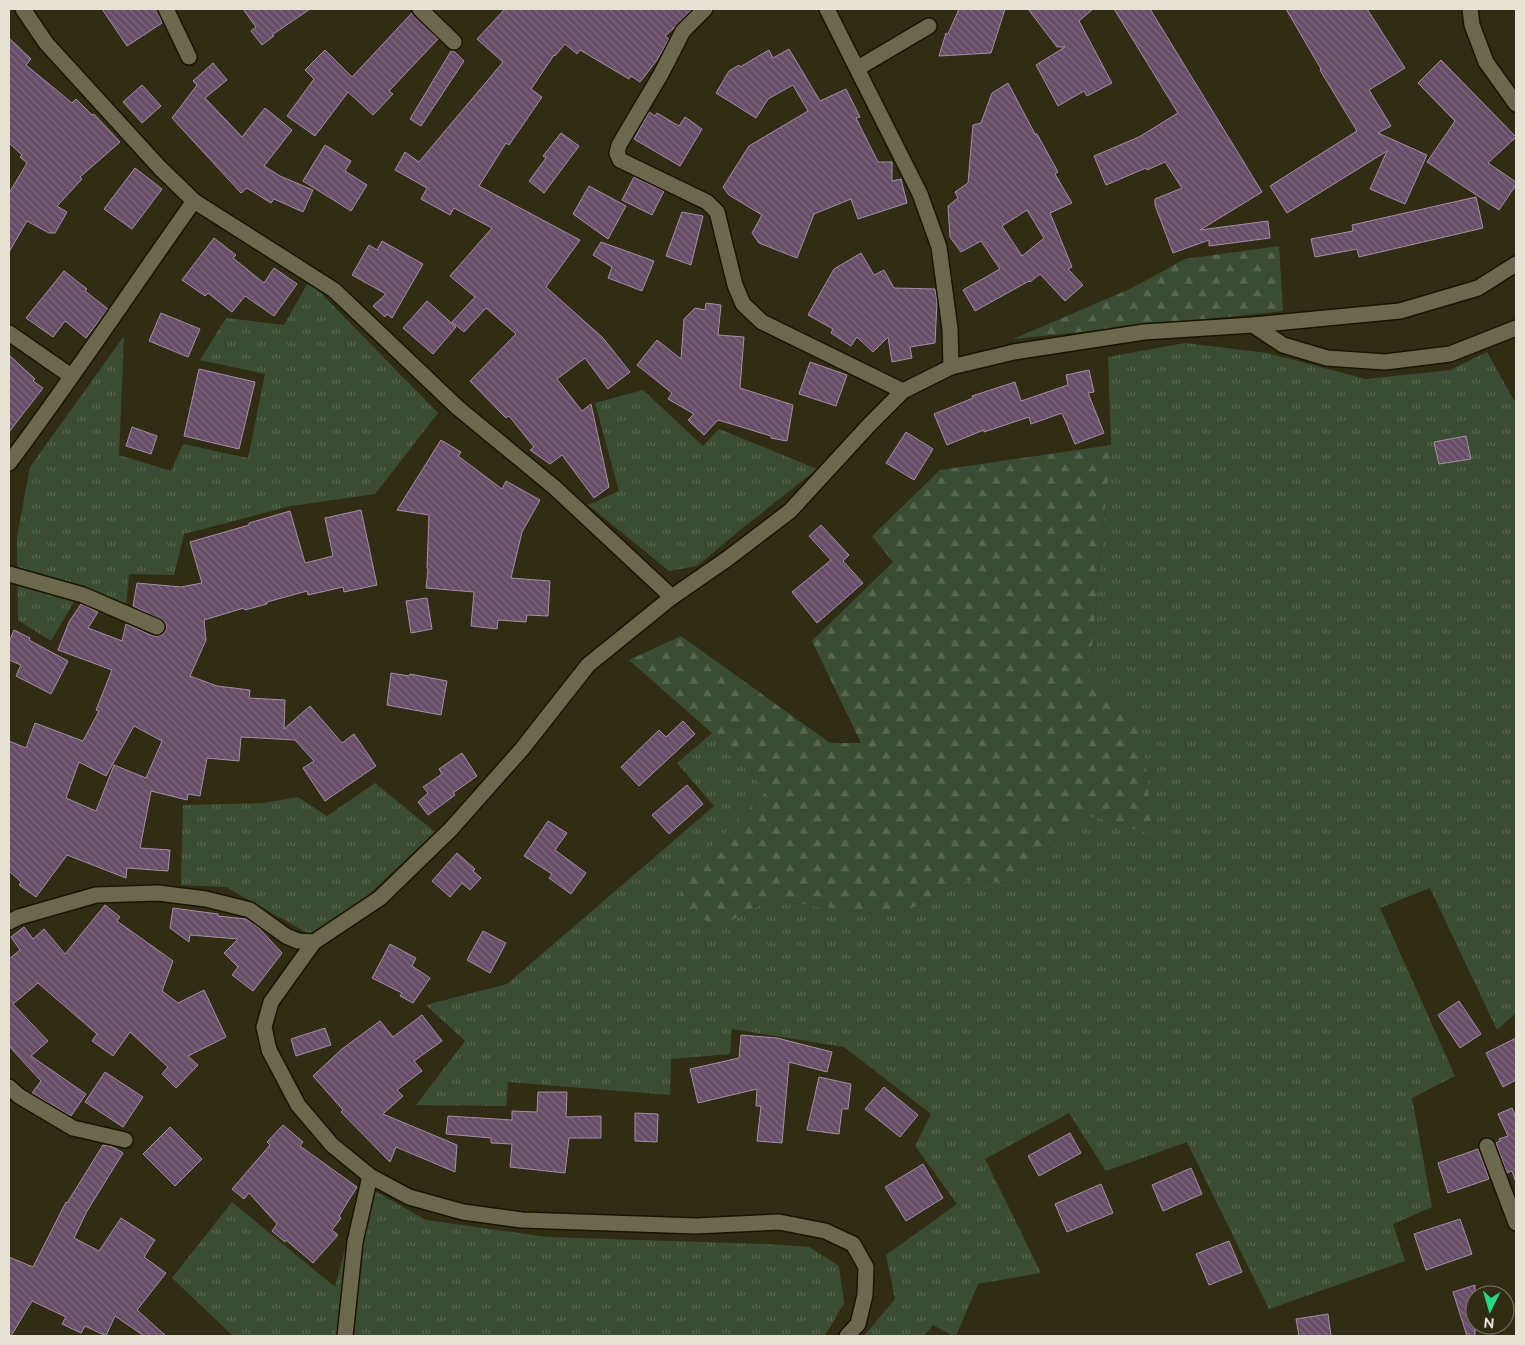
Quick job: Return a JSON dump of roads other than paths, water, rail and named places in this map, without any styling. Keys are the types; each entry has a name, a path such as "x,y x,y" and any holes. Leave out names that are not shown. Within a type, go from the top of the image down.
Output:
{"street":[{"path":"23,9 46,43 160,168 194,200 334,290 458,408 554,487 672,597"},
{"path":"166,9 190,56"},
{"path":"420,9 454,42"},
{"path":"704,9 683,31 661,74 619,145 617,153 620,160 707,202 717,212 735,285 743,304 762,322 903,391"},
{"path":"827,9 920,194 939,247 950,329 951,367"},
{"path":"1470,9 1472,25 1486,62 1516,104"},
{"path":"858,68 929,26"},
{"path":"9,463 42,420 194,200"},
{"path":"847,1336 858,1324 865,1296 866,1267 853,1244 825,1232 779,1222 696,1226 522,1220 463,1212 409,1198 370,1176 332,1144 298,1105 269,1050 264,1028 272,1002 314,942 380,898 451,830 522,749 588,665 672,597 727,559 790,511 903,391 951,367 1014,352 1144,332 1253,325 1400,311 1478,288 1516,264"},
{"path":"1253,325 1283,345 1327,358 1385,362 1450,354 1516,328"},
{"path":"9,333 71,376"},
{"path":"9,573 83,594 157,627"},
{"path":"9,922 19,917 96,895 158,893 206,899 250,910 286,936 298,941 314,942"},
{"path":"9,1087 19,1096 73,1128 125,1140"},
{"path":"1488,1146 1516,1223"},
{"path":"345,1336 355,1242 370,1176"}]}
